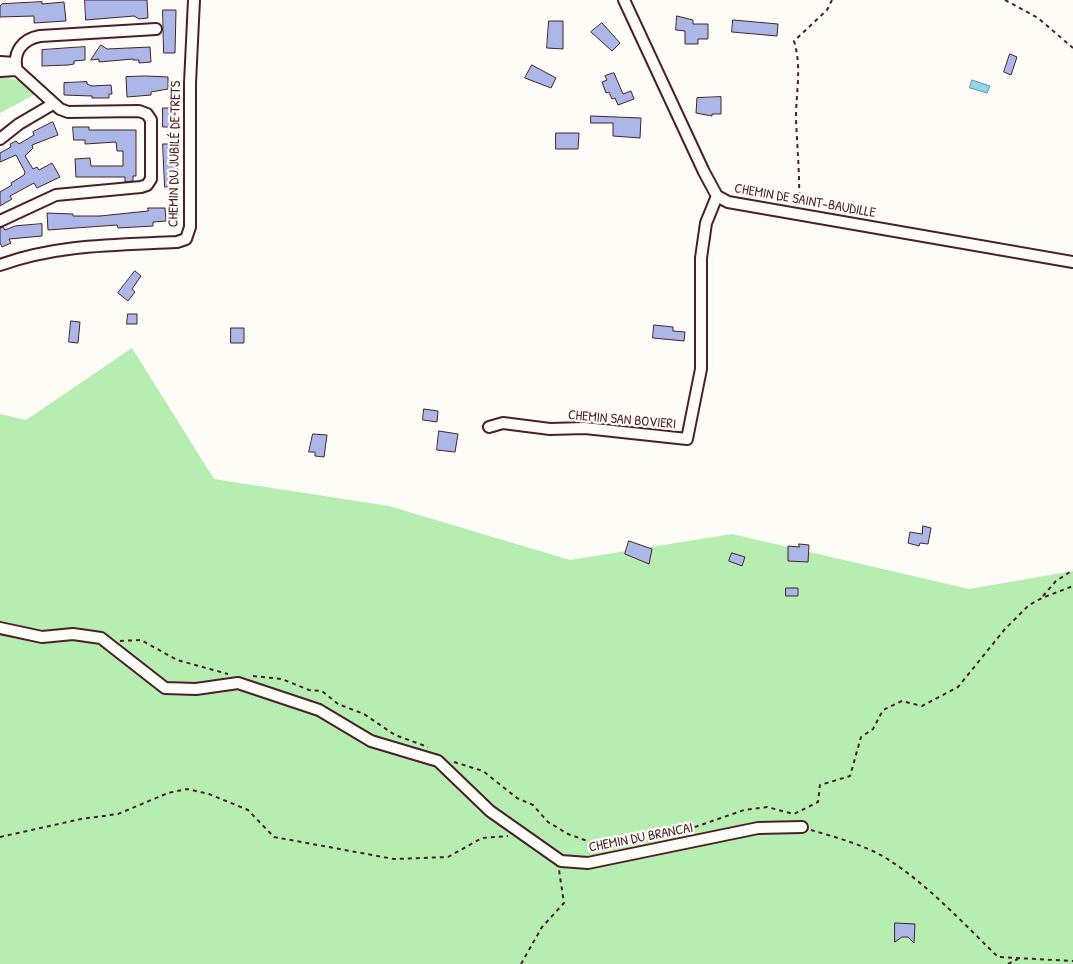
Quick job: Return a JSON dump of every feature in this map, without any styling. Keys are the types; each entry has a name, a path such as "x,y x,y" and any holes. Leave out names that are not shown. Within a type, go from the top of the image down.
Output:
{"street":[{"name":"CHEMIN DU JUBILÉ DE TRETS","path":"0,265 22,256 61,248 177,242 186,239 190,227 190,83 194,0"},
{"name":"CHEMIN DE SAINT-BAUDILLE","path":"624,0 717,196 738,206 1073,262"},
{"path":"16,66 22,44 34,37 156,29"},
{"path":"0,62 16,66 60,109 76,113 139,110 147,114 151,120 149,183 141,187 56,194 0,221"},
{"path":"0,71 16,66"},
{"path":"0,139 19,124 53,104"},
{"name":"CHEMIN SAN BOVIERI","path":"489,427 503,423 550,429 584,428 687,439 700,369 701,258 706,223 717,196"},
{"path":"0,628 42,637 73,634 101,638 165,688 196,689 238,683 319,710 371,741 438,761 490,811 561,861"},
{"name":"CHEMIN DU BRANCAI","path":"561,861 588,863 758,828 802,827"}],"path":[{"path":"798,215 796,116 799,89 798,53 794,41 827,10 832,0"},
{"path":"1004,0 1038,18 1073,48"},
{"path":"1042,598 1056,581 1073,570"},
{"path":"665,838 685,829 744,810 767,807 794,814 818,802 820,785 850,776 861,737 873,729 883,710 902,701 922,706 958,687 1016,616 1042,598 1073,586"},
{"path":"101,638 114,641 141,640 177,660 233,675"},
{"path":"249,676 282,680 310,690 322,692 338,704 364,714 395,735 431,748"},
{"path":"451,760 483,771 517,798 533,805 548,822 568,834 604,847 619,846"},
{"path":"0,838 81,819 118,814 168,793 187,789 210,794 248,810 274,837 394,859 448,857 482,838 522,834"},
{"path":"802,827 845,840 892,862 948,908 998,956 1073,961"},
{"path":"521,964 542,927 564,903 559,873 561,861"},
{"path":"1008,964 1020,958"}],"green space":[{"path":"0,76 22,81 36,94 0,113"},
{"path":"132,348 214,479 389,506 570,560 732,534 969,589 1073,571 1073,964 0,964 0,414 26,420"}],"water":[{"path":"972,80 990,86 987,93 970,88"}],"building":[{"path":"85,0 147,0 148,18 139,19 134,16 86,20"},
{"path":"42,2 42,4 64,2 66,21 34,23 34,16 0,17 0,6 2,4"},
{"path":"163,10 176,10 175,53 164,53"},
{"path":"677,16 693,20 693,24 708,24 708,39 698,39 698,44 685,44 685,31 676,30"},
{"path":"733,20 778,24 777,36 732,32"},
{"path":"549,21 563,21 563,49 547,48"},
{"path":"602,23 620,43 612,51 591,32"},
{"path":"101,45 107,49 150,47 151,62 139,63 139,60 133,59 99,62 99,59 91,60"},
{"path":"85,47 85,60 74,61 74,64 68,65 42,66 42,50"},
{"path":"1010,54 1017,57 1011,75 1004,72"},
{"path":"532,65 556,78 551,88 525,78"},
{"path":"614,73 623,94 631,91 634,99 618,105 615,98 612,99 609,92 606,93 602,82 607,80 605,76"},
{"path":"126,77 168,77 168,89 151,92 151,95 127,97"},
{"path":"87,82 87,84 92,86 111,85 112,94 109,94 109,98 64,95 64,83"},
{"path":"721,97 721,114 712,114 712,116 696,113 697,98"},
{"path":"163,108 175,108 175,127 163,127"},
{"path":"591,116 641,118 640,138 613,136 613,123 591,123"},
{"path":"53,122 58,135 32,145 33,148 25,156 33,169 37,167 39,170 52,163 60,177 37,188 34,183 10,196 12,199 0,206 0,192 12,185 11,183 24,175 25,172 16,155 0,162 0,153 11,147 10,144 16,141 19,144 34,135 33,132"},
{"path":"73,127 89,127 89,130 136,130 136,176 133,176 133,181 125,182 125,177 76,177 75,159 90,158 91,166 123,166 123,151 117,151 116,142 85,144 85,140 74,140"},
{"path":"556,133 579,133 578,149 556,149"},
{"path":"163,144 177,144 178,187 165,187"},
{"path":"148,208 165,208 166,221 153,222 153,226 118,228 117,225 48,230 47,213 73,214 73,216 100,216 148,211"},
{"path":"42,224 42,236 9,239 11,243 2,247 0,243 0,228 3,227 5,230 15,226"},
{"path":"135,271 141,276 132,289 135,292 128,301 118,293"},
{"path":"128,314 137,314 137,324 127,324"},
{"path":"71,321 80,322 78,343 69,342"},
{"path":"654,325 673,327 673,331 685,332 684,341 653,338"},
{"path":"231,328 244,328 244,343 231,343"},
{"path":"424,409 438,411 437,422 423,420"},
{"path":"439,431 458,434 455,452 437,450"},
{"path":"313,434 327,435 324,457 315,456 315,452 309,452"},
{"path":"923,526 931,528 928,544 920,543 919,546 908,543 910,532 922,534"},
{"path":"629,541 652,549 649,564 625,554"},
{"path":"799,544 809,545 808,562 788,561 788,546 799,547"},
{"path":"732,553 745,557 742,566 729,561"},
{"path":"786,588 798,588 798,596 786,596"},
{"path":"895,923 915,924 914,943 908,937 902,937 895,942"}]}
